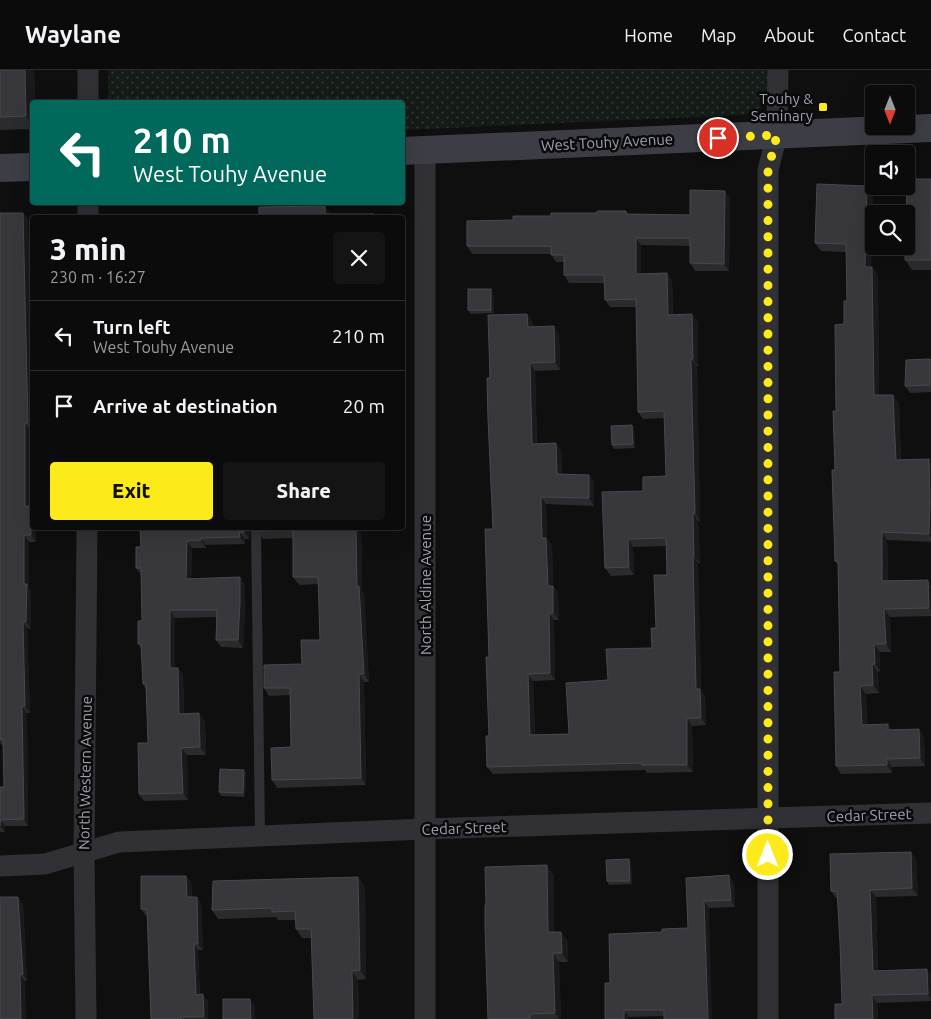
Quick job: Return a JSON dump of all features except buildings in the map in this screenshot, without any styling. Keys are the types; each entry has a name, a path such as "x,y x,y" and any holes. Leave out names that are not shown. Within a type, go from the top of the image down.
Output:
{"main road":[{"name":"West Touhy Avenue","path":"414,151 931,128"},
{"path":"0,168 30,167"}],"street":[{"path":"88,70 88,100"},
{"path":"768,1019 768,170 777,135 778,70"},
{"name":"North Aldine Avenue","path":"414,151 425,1019"},
{"name":"North Western Avenue","path":"86,1019 84,852 87,530"},
{"name":"Cedar Street","path":"0,866 45,864 119,842 424,829 931,813"}],"lane":[{"path":"256,530 260,835"}],"shaded area":[{"path":"108,70 768,70 766,99 759,109 743,115 405,130 405,100 108,100"}],"place":[{"name":"Touhy & Seminary","path":"823,107"}],"route":[{"path":"718,138 777,135 768,170 768,855"}]}
